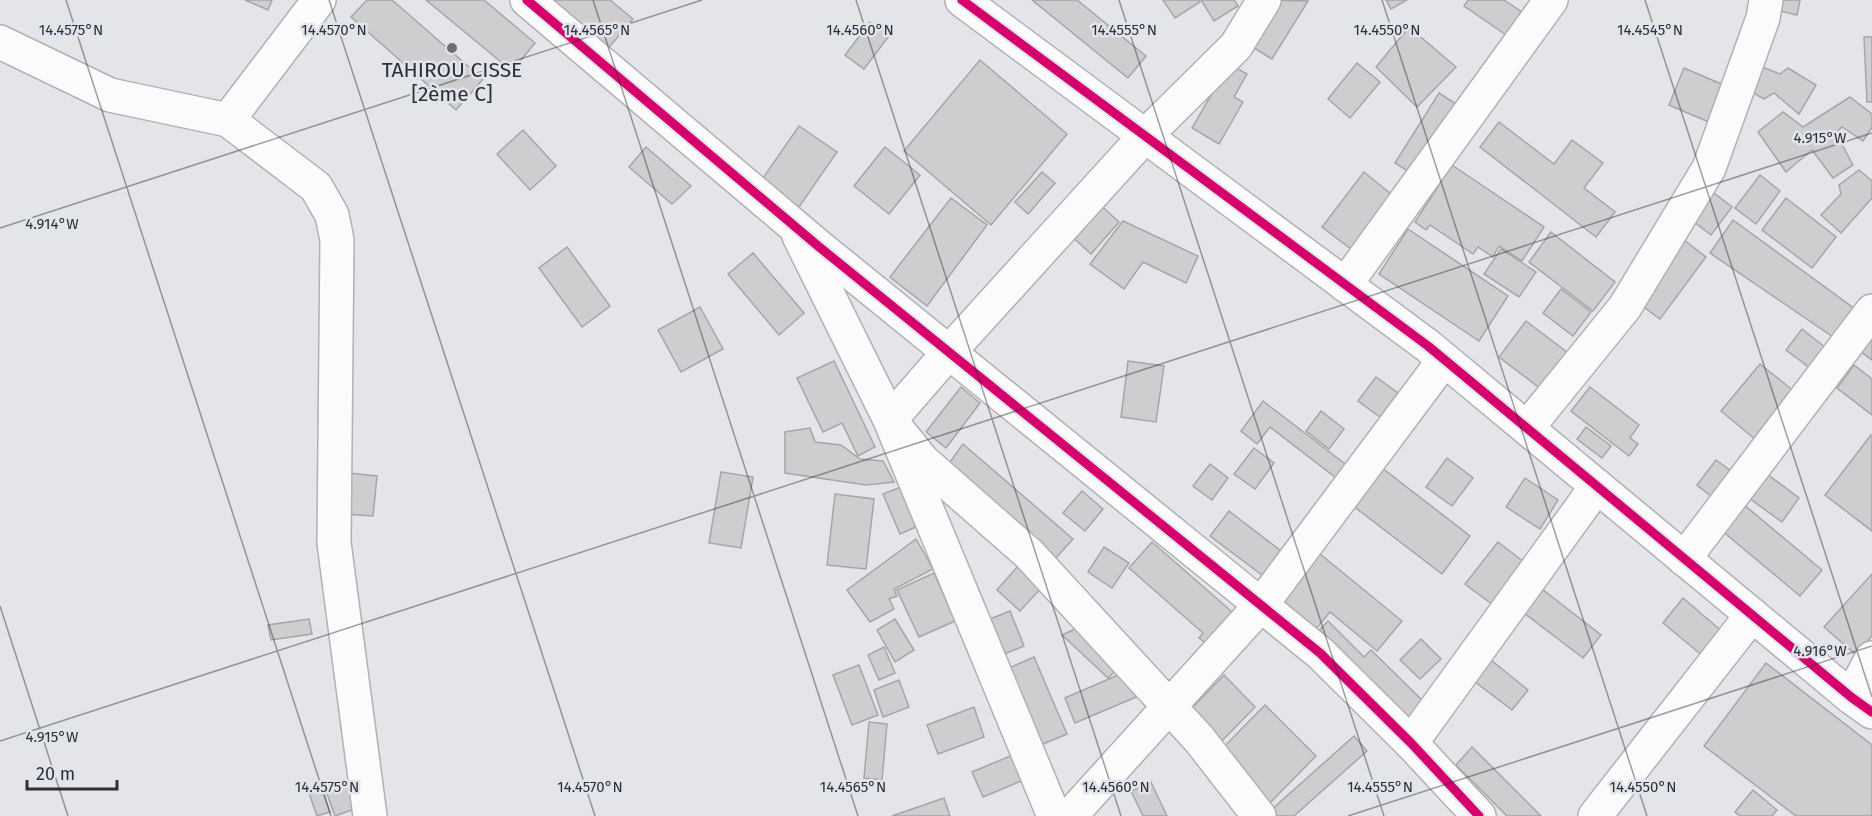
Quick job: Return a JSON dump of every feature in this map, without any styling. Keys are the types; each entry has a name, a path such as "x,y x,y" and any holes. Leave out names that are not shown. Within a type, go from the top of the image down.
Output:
{"street":[{"path":"228,120 319,0"},
{"path":"527,0 794,226 1320,653 1411,743 1479,816"},
{"path":"962,0 1444,360 1862,705 1872,658"},
{"path":"890,420 1145,136 1236,46 1264,0"},
{"path":"1345,285 1551,0"},
{"path":"1527,428 1625,307 1709,168 1763,18 1766,0"},
{"path":"0,42 110,95 228,120 316,187 332,215 337,240 334,543 370,816"},
{"path":"794,226 890,420 1054,816"},
{"path":"1684,559 1872,311"},
{"path":"1070,816 1261,605 1444,360"},
{"path":"890,420 923,461 1029,554 1199,739 1259,816"},
{"path":"1411,743 1597,486"},
{"path":"1595,816 1752,615"}],"building":[{"path":"245,0 272,0 268,10"},
{"path":"367,0 392,0 483,79 456,110 351,17"},
{"path":"426,0 484,0 535,43 512,71"},
{"path":"543,0 610,0 633,19 605,52"},
{"path":"1032,0 1077,0 1146,56 1128,78"},
{"path":"1163,0 1199,0 1200,2 1175,18"},
{"path":"1201,0 1234,0 1238,6 1214,21"},
{"path":"1269,0 1308,1 1272,59 1243,41"},
{"path":"1386,0 1407,0 1391,9"},
{"path":"1468,0 1504,0 1525,14 1509,37 1464,6"},
{"path":"1774,0 1800,0 1797,15 1772,9"},
{"path":"870,22 889,36 864,69 845,55"},
{"path":"1409,27 1456,67 1417,107 1376,67"},
{"path":"1864,37 1872,37 1872,102 1867,102"},
{"path":"980,60 1067,134 991,225 904,151"},
{"path":"1357,63 1380,82 1350,118 1328,99"},
{"path":"1752,63 1780,74 1788,68 1816,85 1799,114 1774,93 1764,99 1744,88"},
{"path":"1229,64 1247,74 1234,97 1243,102 1219,144 1192,128"},
{"path":"1684,68 1726,86 1711,123 1669,105"},
{"path":"1439,93 1459,106 1416,176 1395,163"},
{"path":"1850,97 1872,114 1872,127 1863,141 1842,127 1836,133 1853,165 1833,178 1812,150 1786,172 1758,132 1783,112 1803,127"},
{"path":"1499,122 1554,164 1572,140 1603,163 1584,188 1615,212 1596,237 1480,147"},
{"path":"799,126 837,152 799,207 761,181"},
{"path":"523,130 556,166 530,190 497,154"},
{"path":"646,147 691,186 672,204 629,167"},
{"path":"885,147 920,175 889,214 854,186"},
{"path":"1452,165 1544,227 1522,261 1499,246 1493,257 1478,247 1473,254 1430,225 1426,230 1415,222"},
{"path":"1859,170 1872,181 1872,198 1841,233 1821,215 1841,194 1839,185"},
{"path":"1042,172 1055,183 1028,214 1015,202"},
{"path":"1364,172 1396,198 1355,252 1322,227"},
{"path":"1760,175 1780,191 1756,224 1735,208"},
{"path":"1710,190 1732,207 1711,235 1689,218"},
{"path":"951,198 987,225 927,306 890,277"},
{"path":"1786,198 1836,237 1812,268 1762,230"},
{"path":"1096,201 1119,222 1091,254 1068,233"},
{"path":"1733,220 1855,309 1833,337 1710,253"},
{"path":"1123,221 1198,256 1186,283 1143,262 1124,289 1090,264"},
{"path":"1408,229 1508,296 1479,341 1379,274"},
{"path":"1551,232 1615,282 1593,311 1529,262"},
{"path":"1684,240 1706,257 1660,319 1637,302"},
{"path":"567,247 610,306 582,327 539,268"},
{"path":"1501,249 1536,272 1519,297 1484,274"},
{"path":"753,253 804,313 779,335 728,274"},
{"path":"1561,289 1591,312 1573,336 1543,313"},
{"path":"700,307 723,349 681,372 658,330"},
{"path":"1526,321 1568,353 1541,389 1499,357"},
{"path":"1802,329 1826,348 1810,368 1786,350"},
{"path":"1872,336 1872,360 1860,351"},
{"path":"834,361 875,447 858,456 842,423 823,432 797,378"},
{"path":"1128,361 1164,366 1156,422 1121,417"},
{"path":"1760,364 1795,392 1756,440 1721,411"},
{"path":"1854,365 1872,379 1872,415 1837,388"},
{"path":"1376,377 1398,393 1380,417 1358,401"},
{"path":"961,387 980,403 946,448 926,432"},
{"path":"1590,387 1639,425 1630,438 1638,444 1629,456 1571,411"},
{"path":"1263,401 1349,467 1340,481 1270,427 1257,444 1241,431"},
{"path":"1321,411 1344,429 1329,449 1306,431"},
{"path":"1586,427 1611,446 1602,458 1577,439"},
{"path":"810,428 815,442 841,445 860,459 883,461 894,482 866,485 785,473 785,432"},
{"path":"1872,436 1872,531 1825,495"},
{"path":"963,444 1073,539 1045,570 945,469"},
{"path":"1254,448 1274,463 1255,489 1234,474"},
{"path":"1447,458 1473,478 1452,506 1426,487"},
{"path":"1716,460 1731,471 1712,497 1697,485"},
{"path":"1210,464 1228,478 1212,500 1193,486"},
{"path":"1377,464 1470,536 1442,574 1348,502"},
{"path":"721,472 753,477 741,548 709,543"},
{"path":"348,473 377,476 373,516 344,514"},
{"path":"1767,474 1799,498 1782,522 1749,498"},
{"path":"1525,478 1558,500 1540,529 1506,507"},
{"path":"901,487 918,526 900,534 883,494"},
{"path":"1082,491 1103,509 1085,531 1063,513"},
{"path":"835,494 874,499 866,569 827,565"},
{"path":"1743,504 1822,570 1800,596 1721,530"},
{"path":"1229,511 1289,557 1270,581 1210,536"},
{"path":"916,539 933,569 894,589 897,596 889,599 894,609 870,622 847,590"},
{"path":"1152,542 1239,618 1213,649 1199,638 1203,633 1129,568"},
{"path":"1498,542 1525,563 1493,605 1465,584"},
{"path":"1104,547 1129,563 1112,588 1088,572"},
{"path":"1320,554 1402,621 1377,651 1330,612 1311,635 1277,607"},
{"path":"1019,565 1043,586 1020,611 997,590"},
{"path":"934,573 955,621 919,637 897,590"},
{"path":"1872,574 1872,636 1855,654 1824,627"},
{"path":"1542,589 1601,635 1583,658 1524,613"},
{"path":"1683,598 1724,633 1704,657 1663,623"},
{"path":"1010,611 1024,646 994,658 980,623"},
{"path":"309,619 312,634 271,640 268,625"},
{"path":"895,619 914,650 895,662 877,630"},
{"path":"1328,621 1364,657 1371,650 1424,702 1401,725 1313,637"},
{"path":"1084,625 1118,668 1108,678 1062,635"},
{"path":"1421,639 1441,659 1420,679 1400,660"},
{"path":"884,647 895,673 879,680 868,655"},
{"path":"1034,657 1067,734 1036,747 1002,671"},
{"path":"1491,660 1528,690 1512,710 1474,681"},
{"path":"1766,663 1872,745 1872,814 1870,816 1796,816 1704,746"},
{"path":"859,665 878,715 852,725 833,675"},
{"path":"1125,672 1136,697 1075,723 1065,698"},
{"path":"1224,675 1255,707 1216,747 1185,715"},
{"path":"899,680 909,707 883,717 874,690"},
{"path":"1265,705 1316,756 1266,807 1215,756"},
{"path":"974,707 984,737 938,754 927,725"},
{"path":"869,722 887,724 882,780 864,778"},
{"path":"1354,736 1367,751 1294,816 1273,816 1269,812"},
{"path":"1472,747 1541,816 1507,816 1456,765"},
{"path":"1015,754 1026,779 983,797 972,772"},
{"path":"356,780 366,805 335,816 326,791"},
{"path":"1151,782 1167,816 1143,816 1131,791"},
{"path":"322,789 330,812 317,816 309,793"},
{"path":"1753,790 1777,810 1772,816 1740,816 1735,812"},
{"path":"944,798 950,816 892,816"}],"cycle path":[{"path":"527,0 818,246 1320,653 1411,743 1479,816"},
{"path":"962,0 1428,346 1872,712"}],"place":[{"name":"TAHIROU CISSE [2ème C]","path":"452,48"}]}
